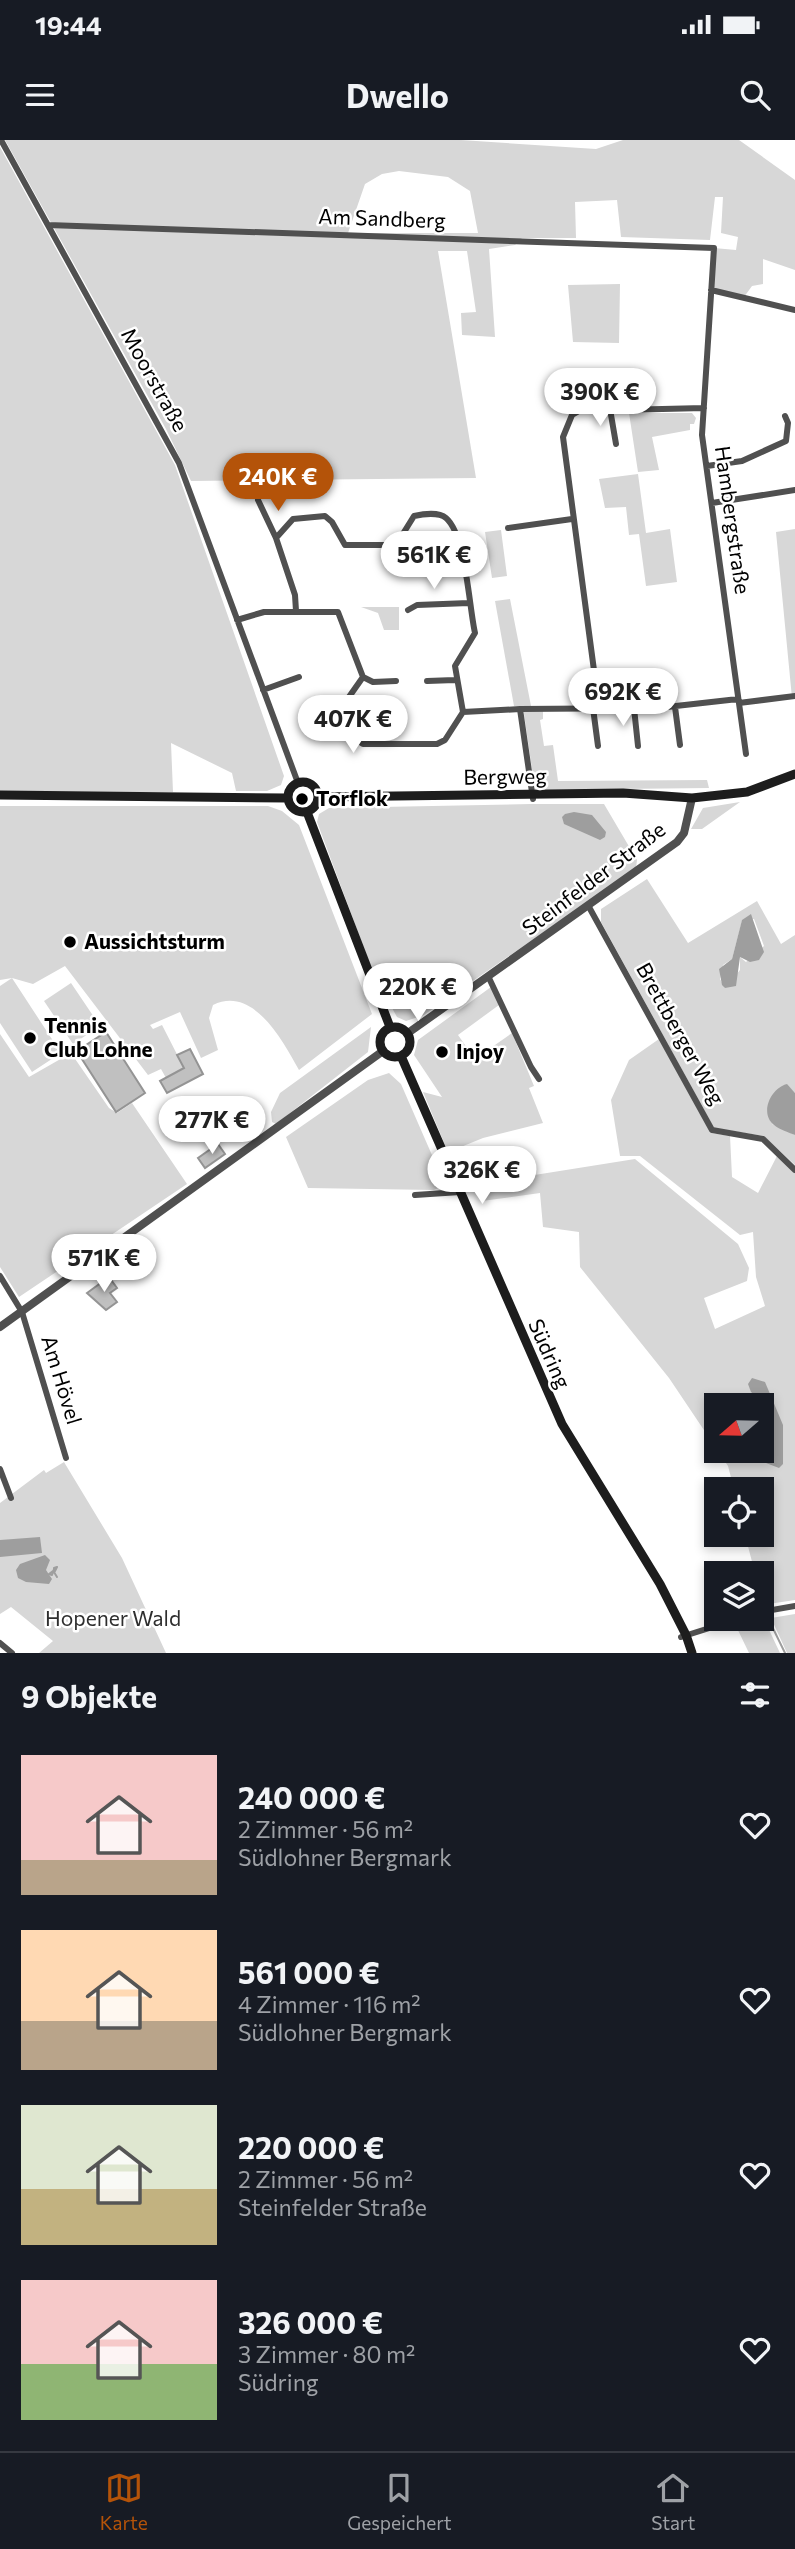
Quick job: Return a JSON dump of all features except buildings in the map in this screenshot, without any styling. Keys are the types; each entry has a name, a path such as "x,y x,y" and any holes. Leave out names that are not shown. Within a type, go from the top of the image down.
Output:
{"main road":[{"path":"692,798 747,792 795,774"},
{"path":"298,782 313,786 318,797 314,807 307,812 294,810 287,798 290,788 298,782"},
{"name":"Bergweg","path":"318,797 533,797 622,793 692,798"},
{"path":"0,795 287,798"},
{"path":"307,812 390,1027"},
{"path":"390,1027 399,1027 408,1033 410,1044 401,1056 392,1057 383,1051 380,1037 390,1027"},
{"name":"Südring","path":"401,1056 562,1424 660,1584 692,1653"}],"street":[{"name":"Moorstraße","path":"1,140 179,463 298,782"},
{"name":"Am Sandberg","path":"48,225 714,248"},
{"name":"Hambergstraße","path":"714,248 702,435 746,754"},
{"path":"711,290 795,310"},
{"path":"597,746 596,708 563,437 575,412 610,408 704,408"},
{"path":"610,408 616,444"},
{"path":"707,466 742,461 786,441 788,424 785,416"},
{"path":"712,503 795,490"},
{"path":"258,500 276,538 295,595 296,611"},
{"path":"276,538 296,517 325,516 332,522 345,545 391,546 399,541 414,516 442,515 457,535 475,638 456,662 456,680 463,712 442,743 358,743 344,704 363,677"},
{"path":"508,528 572,519"},
{"path":"408,610 417,605 469,603"},
{"path":"237,620 264,612 338,612 363,677 373,681 396,681"},
{"path":"263,690 299,677"},
{"path":"427,681 456,680"},
{"path":"463,712 675,707 795,696"},
{"path":"675,707 680,746"},
{"path":"634,708 638,746"},
{"path":"520,709 533,797"},
{"name":"Steinfelder Straße","path":"408,1033 677,842 684,833 692,798"},
{"name":"Brettberger Weg","path":"589,907 712,1130 763,1139 795,1170"},
{"path":"489,978 531,1067 540,1079"},
{"path":"0,1327 383,1051"},
{"path":"415,1195 460,1192"},
{"name":"Am Hövel","path":"0,1276 22,1311 66,1458"},
{"path":"0,1469 11,1498"},
{"path":"774,1610 795,1606"},
{"path":"684,1636 704,1630"},
{"path":"1,1644 12,1653"}],"green space":[{"path":"5,140 461,140 596,149 623,140 739,140 795,180 795,270 763,259 763,284 752,286 744,297 711,290 714,248 736,250 738,237 721,233 723,197 715,197 710,240 621,237 617,200 575,202 576,238 522,238 515,245 489,249 495,337 462,335 461,313 476,312 467,251 438,251 476,478 191,481 166,429","holes":["399,171 448,177 470,191 478,233 348,233 365,184 382,174"]},
{"path":"0,147 175,465 284,776 281,785 267,791 236,791 232,773 171,743 173,792 0,792"},
{"path":"620,284 619,343 573,342 568,285"},
{"path":"629,413 692,413 696,418 694,424 690,424 690,430 652,437 659,470 638,472"},
{"path":"638,474 646,533 670,529 677,582 646,586 639,534 629,535 626,507 605,508 599,479"},
{"path":"795,529 795,698 792,698 776,532"},
{"path":"501,530 507,576 492,578 485,532"},
{"path":"510,599 532,711 543,711 543,719 540,720 544,746 553,745 558,781 707,780 709,788 535,790 523,707 514,706 495,601"},
{"path":"361,607 399,607 399,630 384,630 378,613"},
{"path":"740,802 702,829 691,829 703,808"},
{"path":"604,804 637,860 636,868 424,1015 406,1021 397,1017 374,975 317,822 319,814 329,808"},
{"path":"0,806 268,806 282,811 299,825 372,1014 299,1070 276,1032 254,1009 228,1001 213,1005 209,1018 218,1050 201,1058 180,1012 150,1025 153,1029 162,1025 184,1068 166,1078 161,1069 148,1075 65,966 33,984 12,978 0,980"},
{"path":"647,879 688,943 757,901 781,944 795,935 795,1093 786,1084 772,1124 795,1135 795,1165 764,1136 714,1128 601,922 601,909","holes":["754,919 764,946 746,962 740,957 740,970 725,988 720,979 723,965 732,959 742,921"]},
{"name":"Tennis Club Lohne","path":"12,978 61,1053 32,1072 0,1023 0,986"},
{"name":"Tennis Club Lohne","path":"71,983 100,1026 73,1044 44,1001"},
{"path":"491,987 499,1005 458,1035 475,1059 512,1033 534,1086 529,1088 543,1123 483,1138 451,1151 466,1186 462,1186 423,1092 442,1097 414,1055 418,1040"},
{"path":"371,1027 368,1052 276,1124 272,1122 271,1112 280,1093"},
{"path":"0,1034 29,1077 71,1053 109,1108 117,1113 132,1103 187,1184 19,1297 0,1267"},
{"path":"659,1039 711,1133 730,1136 732,1177 758,1193 778,1154 795,1174 795,1600 774,1603 774,1561 752,1561 748,1547 774,1547 774,1477 731,1477 726,1463 774,1463 774,1393 704,1393 704,1430 669,1378 580,1267 579,1232 543,1227 540,1193 482,1201 480,1190 522,1177 635,1159 738,1244 749,1268 747,1281 704,1298 715,1329 765,1306 756,1277 753,1232 740,1235 640,1156 620,1156 611,1100 629,1060"},
{"path":"389,1073 401,1084 445,1185 434,1190 308,1188 286,1137 368,1080"},
{"name":"Hopener Wald","path":"64,1462 122,1558 166,1653 39,1653 53,1641 11,1607 0,1614 0,1503 44,1470 46,1473"},
{"path":"795,1614 795,1653 787,1653 774,1625 774,1618"},
{"path":"738,1631 770,1631 780,1653 749,1653"}],"shaded area":[{"path":"574,812 592,815 606,832 605,837 600,840 564,824 562,817"},
{"path":"751,914 764,952 759,960 750,962 740,957 736,986 725,988 719,969 732,959 742,920"},
{"path":"787,1084 795,1093 795,1135 774,1125 767,1114 769,1102 776,1090"},
{"path":"752,1378 765,1382 770,1393 752,1393 748,1384"},
{"path":"774,1404 783,1425 783,1464 779,1468 766,1463 774,1463"},
{"path":"40,1537 42,1553 0,1557 0,1540"},
{"path":"45,1555 50,1560 46,1570 52,1579 49,1584 26,1582 18,1578 16,1570 20,1564"}],"waterway":[{"path":"55,1571 57,1567 54,1568 54,1569 52,1575 49,1574 53,1571 54,1572 57,1577"},
{"path":"774,1630 785,1653"}],"place":[{"name":"Torflok","path":"302,799"},
{"name":"Aussichtsturm","path":"70,942"},
{"name":"Tennis Club Lohne","path":"30,1038"},
{"name":"Injoy","path":"442,1052"}]}
